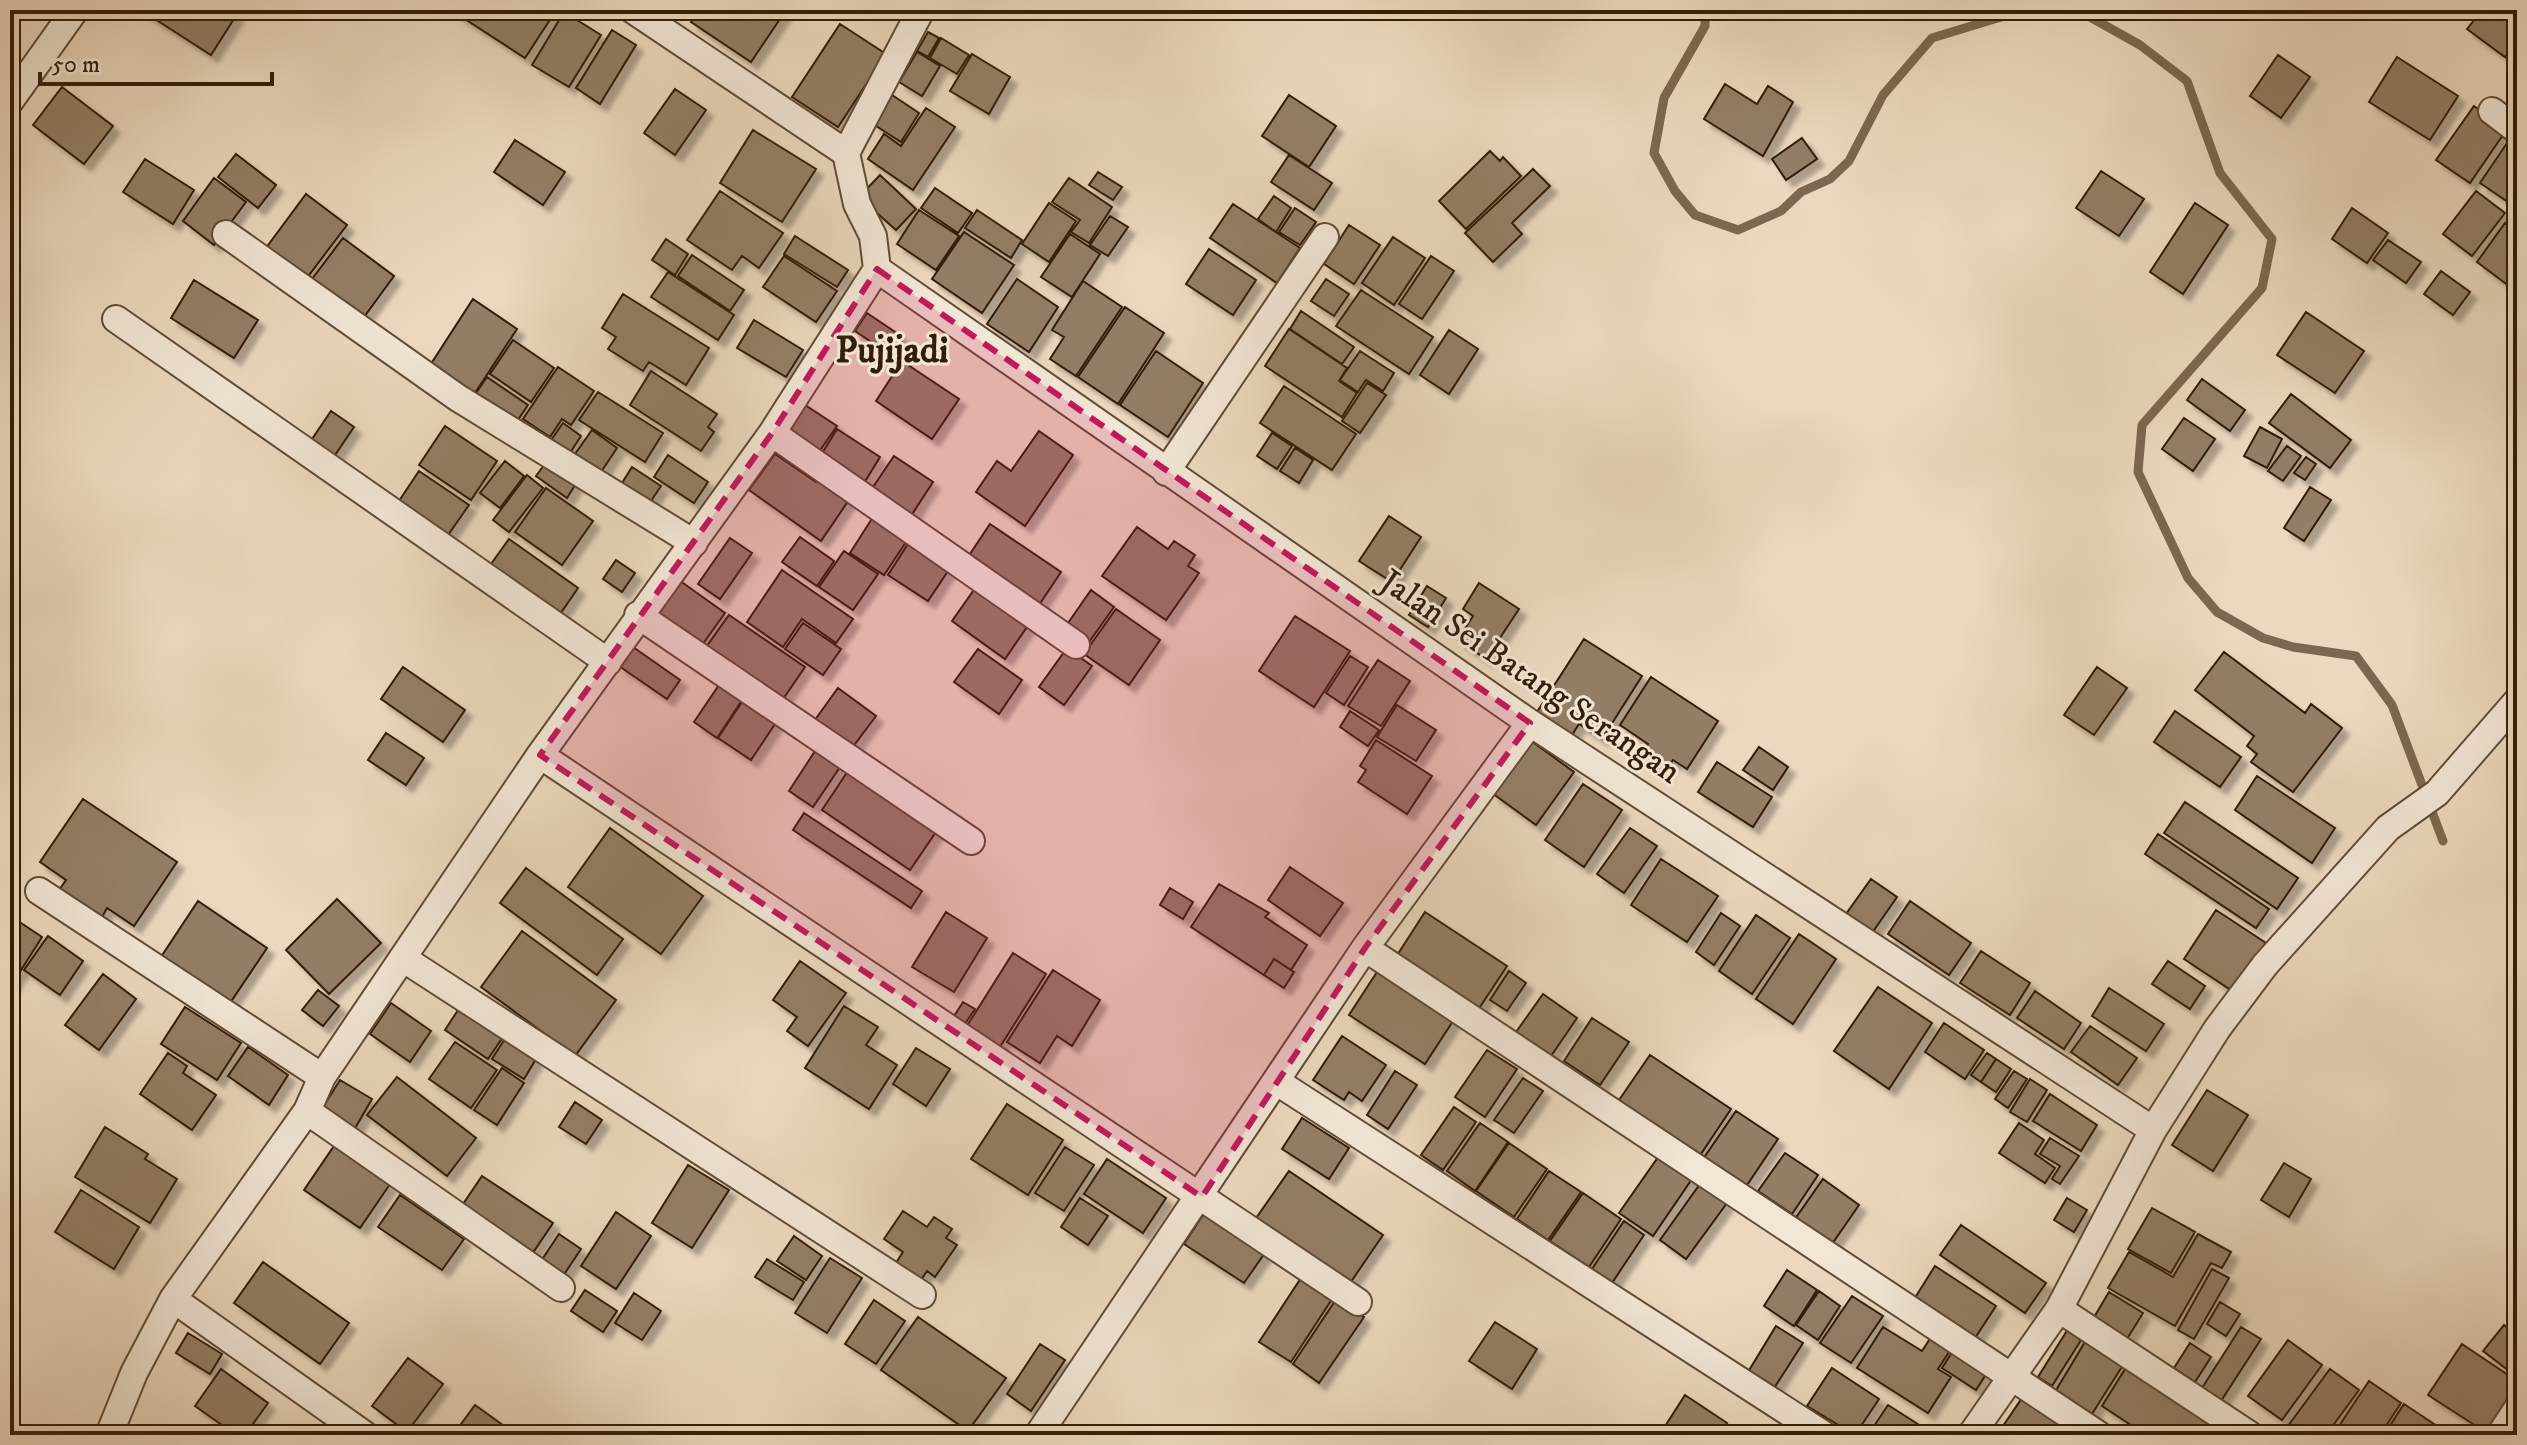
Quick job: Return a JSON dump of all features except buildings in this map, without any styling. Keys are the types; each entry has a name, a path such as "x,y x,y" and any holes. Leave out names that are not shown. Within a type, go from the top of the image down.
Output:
{"street":[{"path":"10,101 75,10"},
{"path":"633,10 846,153"},
{"path":"109,1435 134,1373 173,1299 307,1111 322,1077 540,755 772,433 877,269 873,236 857,204 846,153 921,10"},
{"path":"2492,111 2517,130"},
{"path":"226,234 458,398 694,543"},
{"path":"1166,472 1325,237"},
{"name":"Jalan Sei Batang Serangan","path":"877,269 1530,723 2153,1130"},
{"path":"116,319 608,662"},
{"path":"772,433 1076,645"},
{"path":"638,615 971,841"},
{"path":"1971,1435 2059,1309 2153,1130 2217,1029 2265,965 2388,828 2437,793 2517,701"},
{"path":"1038,1435 1202,1197 1365,948 1530,723"},
{"path":"540,755 1358,1302"},
{"path":"39,891 322,1077"},
{"path":"1365,948 2099,1435"},
{"path":"404,959 922,1295"},
{"path":"1277,1082 1824,1435"},
{"path":"307,1111 561,1288"},
{"path":"173,1299 365,1435"},
{"path":"2059,1309 2250,1435"},
{"path":"2500,1435 2517,1409"}],"highlighted area":[{"path":"877,269 1530,723 1365,948 1202,1197 540,755 772,433"}],"waterway":[{"path":"1705,10 1705,26 1664,98 1654,153 1675,191 1695,215 1738,230 1781,211 1801,192 1830,179 1849,161 1883,95 1932,38 2024,10"},
{"path":"2041,10 2081,12 2140,45 2187,81 2220,173 2272,239 2262,288 2142,425 2138,472 2188,578 2217,612 2263,638 2293,647 2356,656 2392,705 2443,841"}],"district":[{"name":"Pujijadi","path":"892,351"}]}
